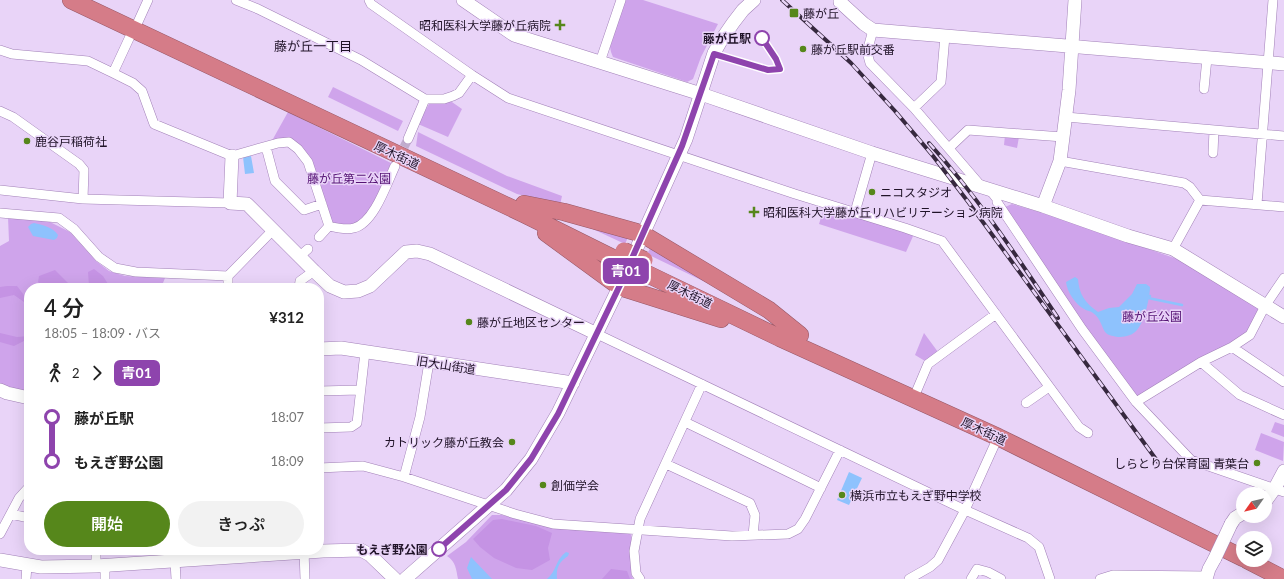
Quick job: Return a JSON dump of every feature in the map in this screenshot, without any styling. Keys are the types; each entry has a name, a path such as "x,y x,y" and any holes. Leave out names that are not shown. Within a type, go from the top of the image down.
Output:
{"highway":[{"name":"厚木街道","path":"71,0 136,26 621,256 800,335 1087,471 1236,545"},
{"name":"厚木街道","path":"94,0 136,26"},
{"path":"524,209 564,212 643,235 769,310 800,335"},
{"path":"524,209 548,235 620,286 780,338"},
{"name":"厚木街道","path":"642,265 780,338 998,437 1236,555"},
{"path":"1272,563 1284,569"},
{"path":"1261,567 1284,578"}],"street":[{"path":"113,73 148,0"},
{"path":"236,0 258,9 361,60 425,99 444,99 459,93 472,75"},
{"path":"258,9 261,0"},
{"path":"369,0 372,4 472,75 508,98 795,194 906,228 942,241 1079,427 1088,433"},
{"path":"463,0 514,35 701,94 872,153 1043,206 1128,236 1173,249 1284,317"},
{"path":"600,62 621,0"},
{"path":"840,0 840,2 864,24 873,30 1284,64"},
{"path":"1043,206 1060,161 1066,117 1075,0"},
{"path":"1257,204 1273,0"},
{"path":"405,579 506,490 531,459 558,414 620,286 679,154 701,94 710,63 722,39 733,23 752,1"},
{"path":"873,30 867,52 870,63 914,108 986,189 997,198 997,202 1082,329 1136,402 1191,460 1280,490"},
{"path":"914,108 941,82 946,36"},
{"path":"0,50 12,54 88,61 133,83 142,91 154,124 232,156 278,143 289,142 298,149 308,162 329,226"},
{"path":"1204,89 1207,58"},
{"path":"408,139 425,99"},
{"path":"0,111 12,117 79,164 84,170 83,199"},
{"path":"1066,117 1284,136"},
{"path":"950,148 968,130 1063,137"},
{"path":"1213,153 1214,130"},
{"path":"266,147 275,181 304,210 322,204"},
{"path":"855,212 872,153"},
{"path":"230,203 232,156"},
{"path":"1060,161 1184,183 1190,187 1200,200 1284,207"},
{"path":"329,226 342,229 355,228 366,221 374,211 395,166"},
{"path":"0,190 83,199 247,204 273,230 304,253 314,271 330,286 344,292 358,291 370,286 406,252 417,251 430,254 965,510 1028,538 1038,547 1050,579"},
{"path":"1173,249 1200,200"},
{"path":"0,213 59,218 74,229 99,256 115,268 136,272 228,276"},
{"path":"319,237 329,226"},
{"path":"228,283 228,276 273,230"},
{"path":"300,283 314,271"},
{"path":"1136,402 1201,362 1232,347 1250,335 1265,306 1284,278"},
{"path":"917,390 928,364 996,314"},
{"path":"1232,347 1284,382"},
{"name":"旧大山街道","path":"324,349 341,348 573,384"},
{"path":"324,428 351,427 357,422 365,352"},
{"path":"404,478 420,416 429,362"},
{"path":"1201,362 1240,396 1284,415"},
{"path":"640,579 636,573 634,551 640,520 702,384"},
{"path":"1026,404 1049,387"},
{"path":"0,390 24,397"},
{"path":"324,391 360,390"},
{"path":"685,422 821,488"},
{"path":"909,579 926,575 930,568 938,560 965,510 998,437"},
{"path":"324,468 364,466 490,505 514,514 553,524 732,536 788,534 798,529 805,519 840,450"},
{"path":"666,464 750,503 755,515 753,535"},
{"path":"1272,496 1280,490 1284,471"},
{"path":"0,534 19,498 24,492"},
{"path":"11,514 24,517"},
{"path":"1100,579 1113,575 1207,578 1231,524 1236,517"},
{"path":"324,551 361,550 370,555 394,579"},
{"path":"97,555 105,579"},
{"path":"0,560 41,567 175,561 252,555"},
{"path":"304,555 305,579"},
{"path":"175,561 176,579"},
{"path":"26,579 27,565"},
{"path":"972,579 977,569 988,572 1001,579"}],"green space":[{"path":"625,0 643,0 718,24 701,57 693,79 687,82 613,57 610,47"},
{"path":"333,87 403,121 398,131 328,97"},
{"path":"449,100 462,109 448,137 418,124 429,104"},
{"name":"藤が丘第二公園","path":"288,112 391,163 372,208 364,219 348,225 331,224 308,162 289,142 269,146"},
{"path":"418,132 507,176 562,196 560,205 517,194 416,146"},
{"path":"1005,135 1019,137 1017,148 1004,145"},
{"name":"藤が丘公園","path":"1012,204 1066,220 1177,259 1260,308 1248,333 1192,364 1136,398 1084,329 1005,207"},
{"path":"825,205 914,234 906,252 819,224"},
{"path":"8,217 44,219 70,232 96,261 109,271 125,276 165,278 163,283 24,283 24,390 11,388 0,383 0,246 9,241"},
{"path":"569,218 629,235 625,244"},
{"path":"653,243 753,305 647,254"},
{"path":"924,333 938,352 925,361 915,355"},
{"path":"1275,422 1284,425 1284,437 1271,432"},
{"path":"1261,433 1284,442 1283,461 1255,450"},
{"name":"もえぎ野公園","path":"492,515 502,515 554,528 628,531 631,535 631,574 633,579 458,579 454,563 447,556 466,542"}],"shaded area":[{"path":"94,269 103,276 107,283 89,283 88,272"},
{"path":"55,270 68,283 39,283 39,276"},
{"path":"17,286 24,295 24,302 14,295 0,298 0,287"},
{"path":"0,333 17,337 24,336 24,341 14,346 0,342"},
{"path":"502,519 536,526 552,533 548,548 550,560 532,570 516,568 494,558 480,547 473,539 493,520"},
{"path":"611,569 627,571 630,579 602,579"}],"water":[{"path":"251,156 254,173 245,174 243,157"},
{"path":"34,223 53,230 58,235 57,238 54,240 33,236 28,227"},
{"path":"1075,277 1078,279 1081,294 1098,312 1109,308 1119,307 1132,294 1137,284 1146,284 1150,287 1146,311 1138,328 1133,333 1125,336 1118,337 1107,334 1096,315 1081,307 1070,294 1066,282"},
{"path":"849,472 862,478 849,505 837,500"},
{"path":"566,552 569,553 559,566 557,579 547,579 553,573 562,555"},
{"path":"471,557 492,579 472,579 467,568"}],"waterway":[{"path":"1150,296 1148,298 1182,305"}],"tunnel":[{"path":"398,159 408,139"}],"railway":[{"path":"782,0 851,63 895,111 933,156 1158,462"},
{"path":"929,143 981,206 1013,250 1058,318"}],"bus line":[{"name":"青01","path":"439,549 459,533 506,490 531,459 558,414 621,283 686,139 714,54 768,70 780,69 776,59 762,38"}],"place":[{"name":"藤が丘","path":"794,13"},
{"name":"昭和医科大学藤が丘病院","path":"560,25"},
{"name":"藤が丘駅","path":"762,38"},
{"name":"藤が丘駅前交番","path":"803,49"},
{"name":"鹿谷戸稲荷社","path":"27,141"},
{"name":"ニコスタジオ","path":"872,192"},
{"name":"昭和医科大学藤が丘リハビリテーション病院","path":"754,212"},
{"name":"藤が丘地区センター","path":"469,322"},
{"name":"カトリック藤が丘教会","path":"512,442"},
{"name":"しらとり台保育園 青葉台","path":"1257,463"},
{"name":"創価学会","path":"543,485"},
{"name":"横浜市立もえぎ野中学校","path":"842,495"},
{"name":"もえぎ野公園","path":"439,549"}],"district":[{"name":"藤が丘一丁目","path":"313,46"}]}
